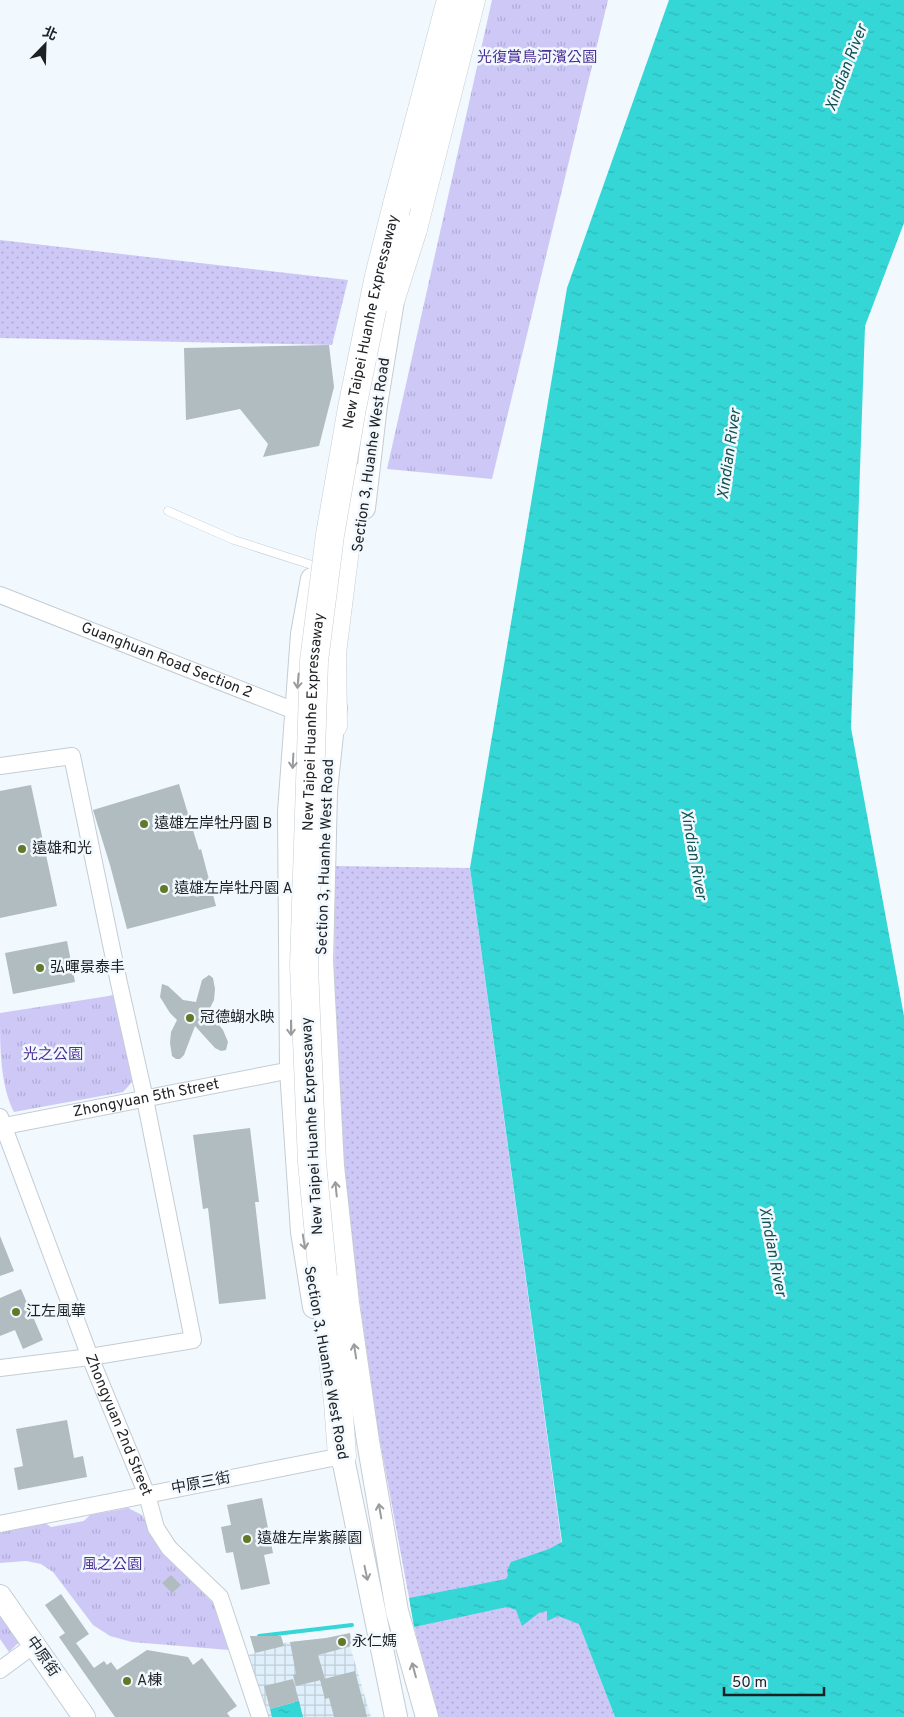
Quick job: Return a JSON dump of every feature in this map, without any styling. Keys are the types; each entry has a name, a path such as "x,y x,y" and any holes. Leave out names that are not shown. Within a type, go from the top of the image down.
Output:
{"highway":[{"name":"New Taipei Huanhe Expressaway","path":"342,1456 338,1401 323,1277 312,1162 304,966 314,661 330,535 352,408 377,286 451,0"},
{"name":"New Taipei Huanhe Expressaway","path":"333,725 332,653 354,478 383,324 413,229 472,0"}],"main road":[{"name":"Section 3, Huanhe West Road","path":"396,1717 324,1371 302,1232 291,1070 290,812 302,634 379,224 439,0"},
{"name":"Section 3, Huanhe West Road","path":"427,1717 398,1611 368,1441 348,1303 333,1166 322,961 326,791 333,725 343,677 376,405 392,317 403,225 461,0"},
{"name":"中原街","path":"0,1596 84,1717"}],"street":[{"name":"Guanghuan Road Section 2","path":"0,595 333,725"},
{"path":"0,766 72,756 145,1099 193,1340 90,1357 0,1368"},
{"name":"Zhongyuan 5th Street","path":"1,1123 145,1099 291,1070"},
{"name":"Zhongyuan 2nd Street","path":"1,1123 90,1357 147,1495 156,1528 170,1548 220,1597 260,1717"},
{"name":"中原三街","path":"0,1524 342,1456"},
{"path":"3,1661 34,1645"}],"lane":[{"path":"168,511 234,540 315,566"}],"shaded area":[{"path":"250,1636 281,1636 283,1643 326,1638 329,1651 350,1646 371,1717 265,1717 245,1656 255,1653"}],"green space":[{"name":"光復賞鳥河濱公園","path":"492,0 608,0 492,479 387,469"},
{"path":"0,240 348,280 332,345 0,338"},
{"path":"335,866 470,868 569,1598 615,1717 438,1717 415,1630 377,1425 347,1209 338,1082 334,980"},
{"name":"光之公園","path":"115,995 133,1081 123,1092 14,1112 3,1077 0,1013"},
{"name":"風之公園","path":"128,1508 142,1515 157,1542 175,1564 215,1605 229,1650 132,1642 110,1636 93,1625 53,1572 41,1564 26,1561 0,1563 0,1530 45,1523 51,1527 84,1521 90,1515"},
{"path":"0,1608 19,1642 9,1652 0,1639"}],"water":[{"name":"Xindian River","path":"669,0 904,0 904,223 865,326 851,728 904,1016 904,1717 615,1717 579,1624 558,1616 547,1621 547,1611 539,1613 522,1626 516,1610 507,1607 414,1627 409,1598 506,1579 511,1562 549,1549 562,1542 470,868 567,288"},
{"path":"299,1701 303,1717 272,1717 270,1709"}],"building":[{"path":"329,345 334,387 319,446 263,457 268,444 240,409 186,420 184,348"},
{"path":"179,784 199,850 201,849 216,906 127,929 93,810"},
{"name":"遠雄和光","path":"31,785 57,906 0,918 0,791"},
{"name":"弘暉景泰丰","path":"67,941 75,982 13,994 5,953"},
{"name":"冠德蝴水映","path":"209,975 213,978 214,1000 205,1018 219,1025 223,1030 228,1042 226,1050 221,1051 215,1048 195,1026 184,1055 180,1059 176,1059 172,1056 170,1043 171,1032 177,1020 160,997 162,984 168,986 183,1000 196,1002 202,980"},
{"path":"250,1128 259,1202 255,1202 266,1299 219,1304 208,1208 203,1209 193,1135"},
{"path":"0,1236 14,1271 0,1276"},
{"name":"江左風華","path":"21,1289 43,1340 23,1349 15,1330 0,1336 0,1298"},
{"path":"67,1420 74,1458 83,1456 87,1477 18,1490 14,1468 23,1466 16,1429"},
{"name":"遠雄左岸紫藤園","path":"262,1498 273,1553 264,1555 270,1584 241,1590 233,1552 226,1553 221,1527 231,1525 227,1505"},
{"path":"171,1575 181,1585 172,1593 162,1583"},
{"path":"61,1594 89,1634 76,1643 94,1668 104,1661 107,1665 111,1662 117,1670 147,1650 188,1657 193,1665 202,1658 237,1706 227,1713 230,1717 115,1717 59,1637 65,1633 45,1605"},
{"path":"350,1633 352,1646 318,1655 325,1679 296,1686 293,1675 296,1674 290,1642"},
{"path":"250,1636 281,1636 284,1646 255,1653"},
{"path":"355,1671 367,1717 334,1717 329,1698 325,1699 320,1680"},
{"path":"293,1679 299,1701 270,1709 264,1686"}],"waterway":[{"path":"259,1636 352,1625"}],"place":[{"name":"遠雄左岸牡丹園 B","path":"144,824"},
{"name":"遠雄和光","path":"22,849"},
{"name":"遠雄左岸牡丹園 A","path":"164,889"},
{"name":"弘暉景泰丰","path":"40,968"},
{"name":"冠德蝴水映","path":"190,1018"},
{"name":"江左風華","path":"16,1312"},
{"name":"遠雄左岸紫藤園","path":"247,1539"},
{"name":"永仁媽","path":"342,1642"},
{"name":"A棟","path":"127,1681"}]}
